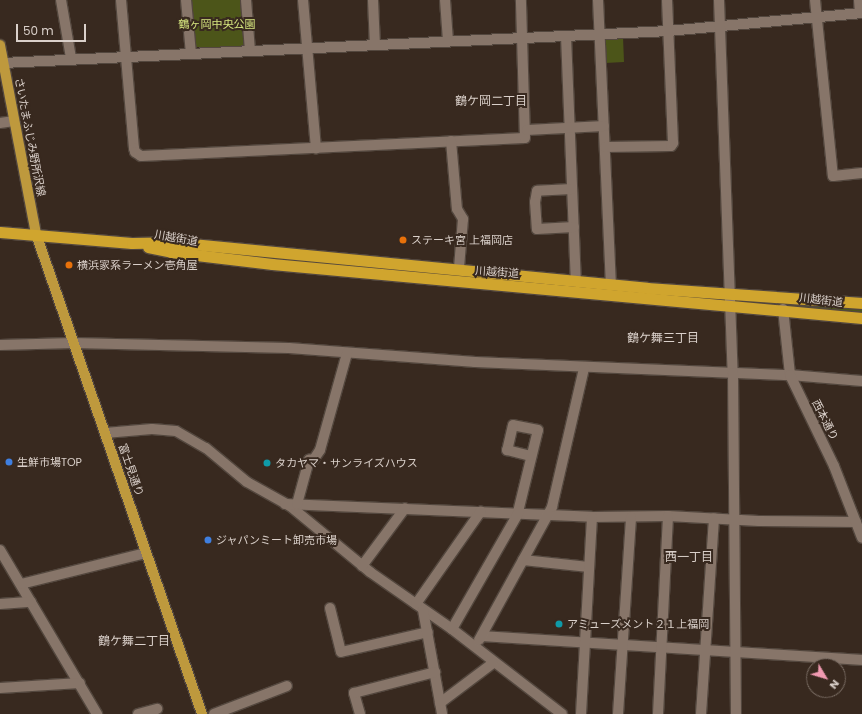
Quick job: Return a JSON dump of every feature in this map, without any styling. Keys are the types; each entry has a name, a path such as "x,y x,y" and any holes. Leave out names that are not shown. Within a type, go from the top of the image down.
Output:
{"highway":[{"name":"川越街道","path":"0,232 132,243 171,242 459,268 576,281 862,303"},
{"name":"川越街道","path":"132,243 171,252 272,264 731,307 783,309 862,318"}],"main road":[{"name":"さいたまふじみ野所沢線","path":"0,45 36,234"},
{"name":"富士見通り","path":"36,234 202,714"}],"street":[{"path":"61,0 71,58"},
{"path":"121,0 134,148 138,155 525,138 527,130 521,0"},
{"path":"186,0 191,54"},
{"path":"246,0 250,51"},
{"path":"303,0 316,148"},
{"path":"374,0 375,45"},
{"path":"445,0 448,41"},
{"path":"598,0 611,284"},
{"path":"605,147 671,146 673,143 667,0"},
{"path":"719,0 733,373 736,714"},
{"path":"815,0 833,176 862,173"},
{"path":"3,63 71,58 191,54 307,47 668,31 861,13 859,0"},
{"path":"566,36 576,281"},
{"path":"0,123 14,121"},
{"path":"527,130 604,126"},
{"path":"451,141 457,209 463,219 459,268"},
{"path":"572,189 537,190 535,202 537,229 574,227"},
{"name":"西本通り","path":"783,309 790,375 834,466 862,538"},
{"path":"0,345 73,343 289,348 584,368 790,375 862,381"},
{"path":"297,504 309,460 314,459 320,450 347,352"},
{"path":"474,648 552,507 584,368"},
{"path":"105,433 152,429 176,431 206,448 247,482 286,504 362,566 452,629 493,663 562,714"},
{"path":"452,629 518,512 531,456"},
{"path":"286,504 548,513 592,517 668,516 856,522"},
{"path":"362,566 405,508"},
{"path":"420,607 481,511"},
{"path":"658,714 663,648 668,516"},
{"path":"581,714 592,517"},
{"path":"618,714 631,517"},
{"path":"701,714 714,518"},
{"path":"0,550 97,714"},
{"path":"21,584 146,553"},
{"path":"523,560 589,567"},
{"path":"0,604 32,602"},
{"path":"420,607 428,632 442,714"},
{"path":"330,608 341,652 428,632"},
{"path":"482,636 862,660"},
{"path":"440,703 493,663"},
{"path":"360,714 354,693 435,672"},
{"path":"0,688 80,683"},
{"path":"214,714 286,686"},
{"path":"138,714 157,709"}],"green space":[{"name":"鶴ヶ岡中央公園","path":"190,0 241,0 245,44 241,47 194,47"},
{"path":"623,37 624,62 605,63 604,41 607,38"},
{"path":"749,300 862,307 862,315 815,308 752,303"}],"place":[{"name":"ステーキ宮 上福岡店","path":"403,240"},
{"name":"横浜家系ラーメン壱角屋","path":"69,265"},
{"name":"生鮮市場TOP","path":"9,462"},
{"name":"タカヤマ・サンライズハウス","path":"267,463"},
{"name":"ジャパンミート卸売市場","path":"208,540"},
{"name":"アミューズメント２１上福岡","path":"559,624"}],"district":[{"name":"鶴ケ岡二丁目","path":"491,101"},
{"name":"鶴ケ舞三丁目","path":"663,338"},
{"name":"西一丁目","path":"689,557"},
{"name":"鶴ケ舞二丁目","path":"134,641"}]}
